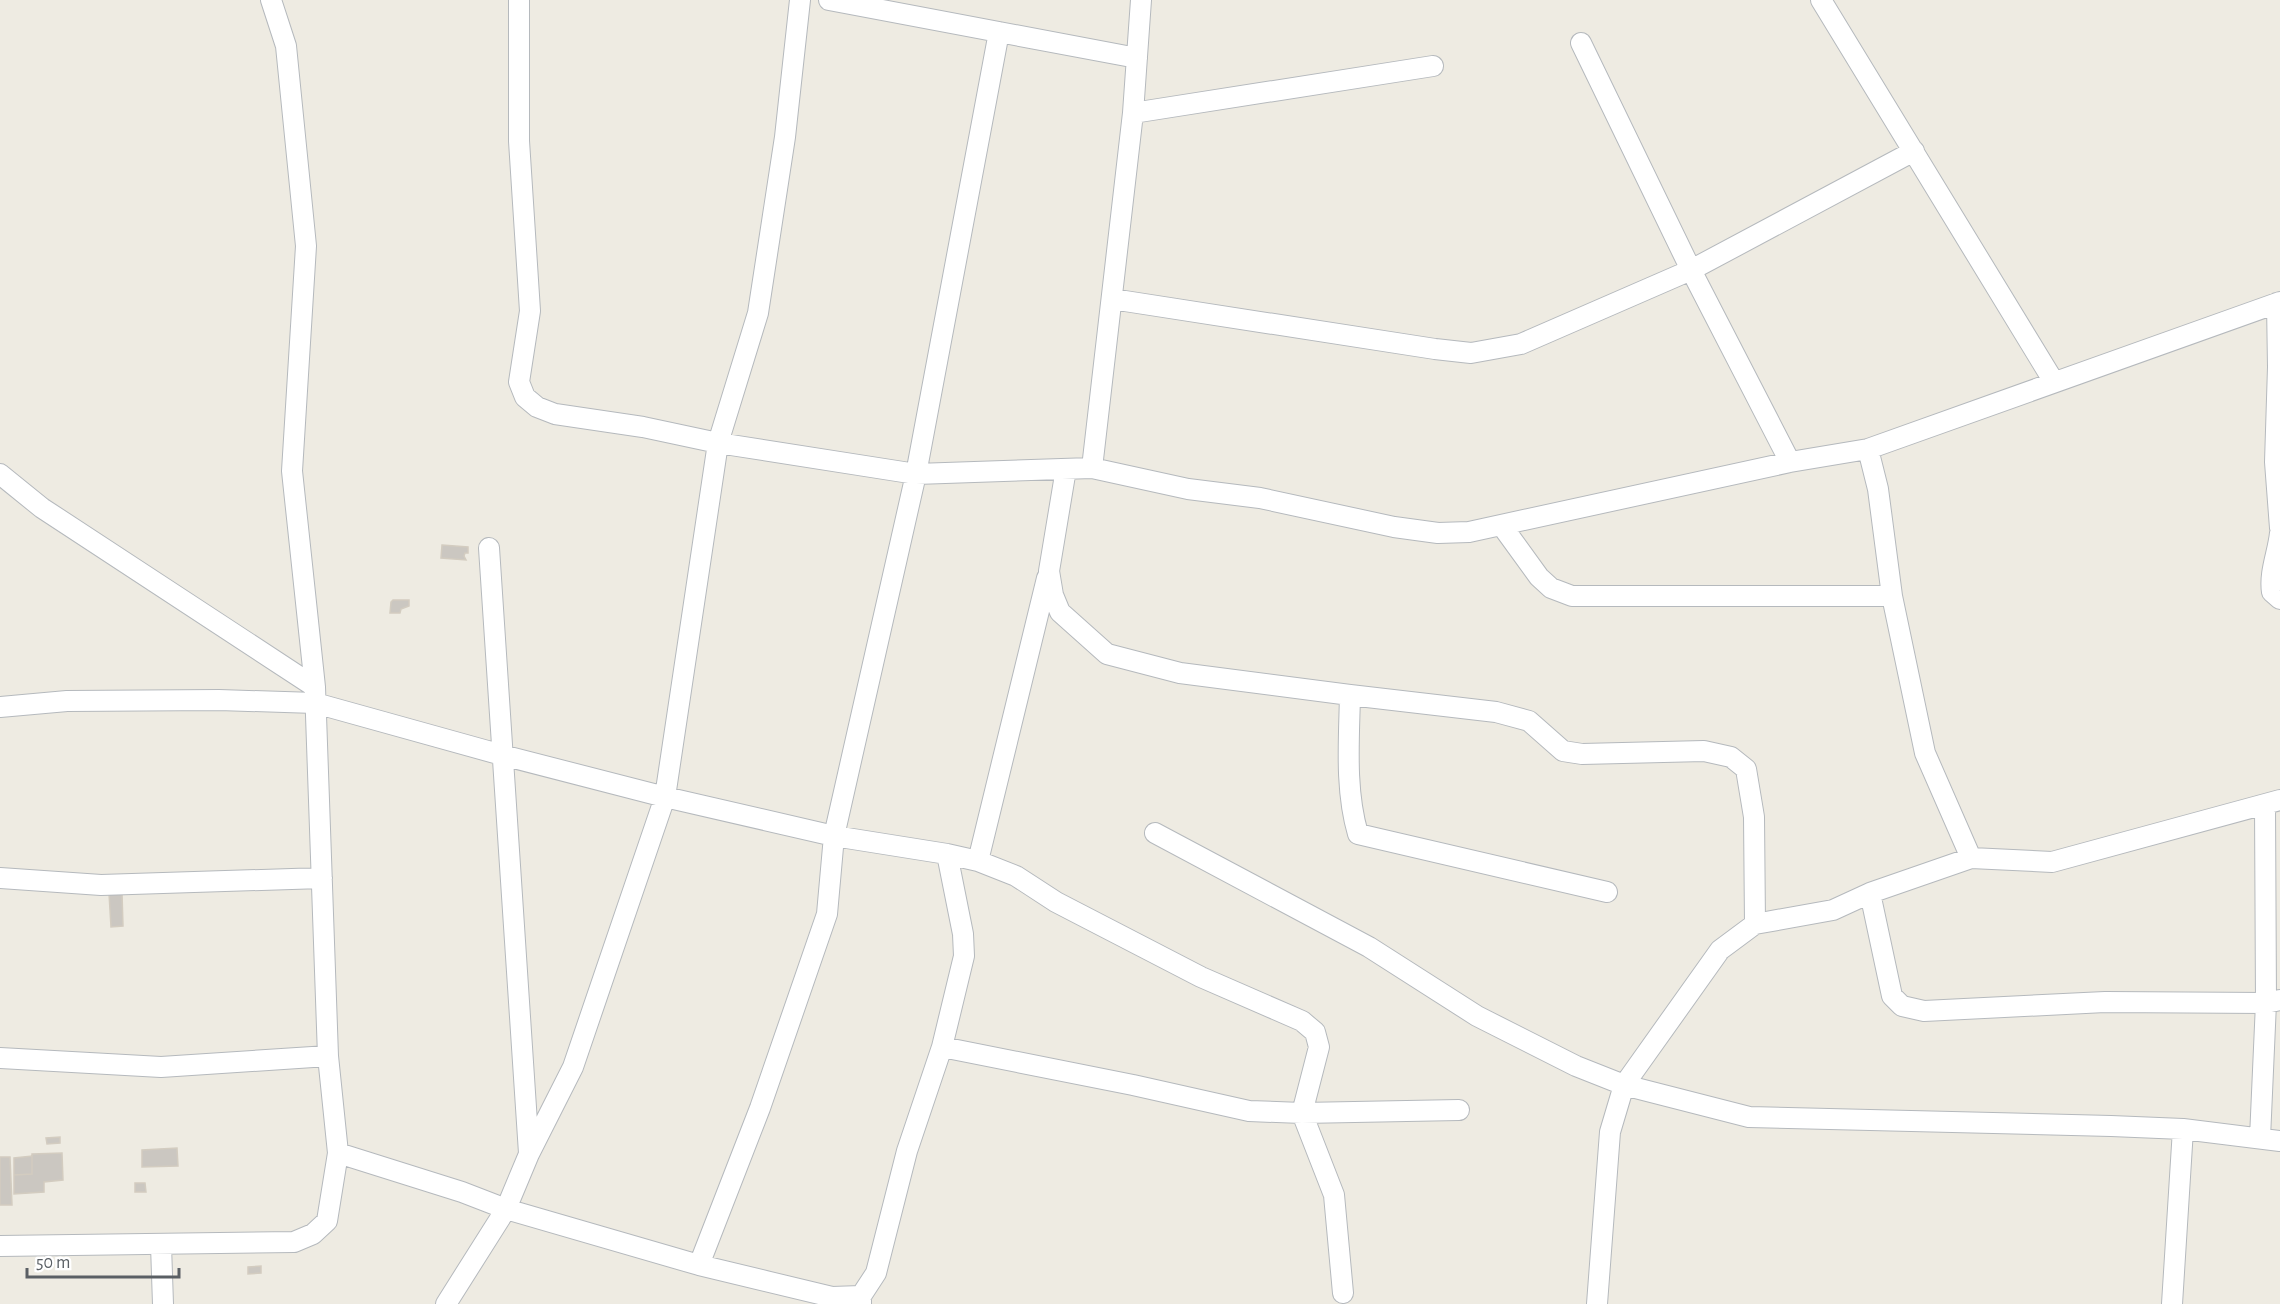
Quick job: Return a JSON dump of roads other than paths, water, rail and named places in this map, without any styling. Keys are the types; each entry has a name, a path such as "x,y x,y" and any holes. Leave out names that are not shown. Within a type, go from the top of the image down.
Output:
{"street":[{"path":"0,1246 294,1242 314,1234 327,1221 338,1152 328,1056 315,695 292,471 306,246 286,46 271,0"},
{"path":"519,0 519,141 531,311 519,382 525,397 537,406 555,414 643,427 718,443 916,474 1092,468 1188,489 1260,498 1394,527 1438,532 1469,532 1790,462 1868,449 2278,302 2275,462 2280,528"},
{"path":"446,1304 506,1209 529,1154 573,1067 665,797 718,443 758,313 785,137 800,0"},
{"path":"829,0 1137,58"},
{"path":"1092,468 1134,113 1141,0"},
{"path":"1821,0 2054,382"},
{"path":"699,1265 760,1108 827,914 834,836 916,474 999,32"},
{"path":"1581,43 1691,270 1790,462"},
{"path":"1134,113 1433,66"},
{"path":"1112,299 1471,353 1521,344 1691,270 1914,151"},
{"path":"1868,449 1878,489 1892,596 1925,753 1971,858"},
{"path":"978,861 1049,571 1066,469"},
{"path":"0,474 42,508 315,695 502,755 665,797 834,836 978,861 1016,876 1056,902 1201,977 1302,1021 1314,1032 1319,1047 1302,1113 1334,1195 1343,1293"},
{"path":"1502,525 1539,578 1551,588 1572,596 1892,596"},
{"path":"2280,533 2270,578 2272,592 2280,598"},
{"path":"489,548 529,1154"},
{"path":"1049,571 1053,595 1060,612 1107,654 1180,673 1496,712 1529,721 1563,751 1582,754 1704,751 1731,757 1746,769 1754,817 1755,924"},
{"path":"0,707 68,701 219,700 315,695"},
{"path":"1350,695 1349,779 1358,834 1607,892"},
{"path":"1597,1304 1610,1132 1624,1085 1720,950 1755,924 1833,910 1870,893 1971,858 2052,862 2273,802 2273,1001 2260,1138"},
{"path":"1155,834 1369,947 1477,1016 1576,1066 1624,1085 1749,1117 2183,1129 2280,1141"},
{"path":"338,1152 462,1192 506,1209 699,1265 832,1297 861,1300 876,1273 907,1150 942,1047 964,956 963,934 947,854"},
{"path":"0,878 101,885 322,878"},
{"path":"1870,893 1892,996 1902,1006 1924,1011 2105,1002 2273,1001"},
{"path":"942,1047 1134,1085 1249,1111 1302,1113 1459,1110"},
{"path":"0,1058 161,1067 328,1056"},
{"path":"2172,1304 2183,1129"},
{"path":"161,1245 164,1304"}]}
